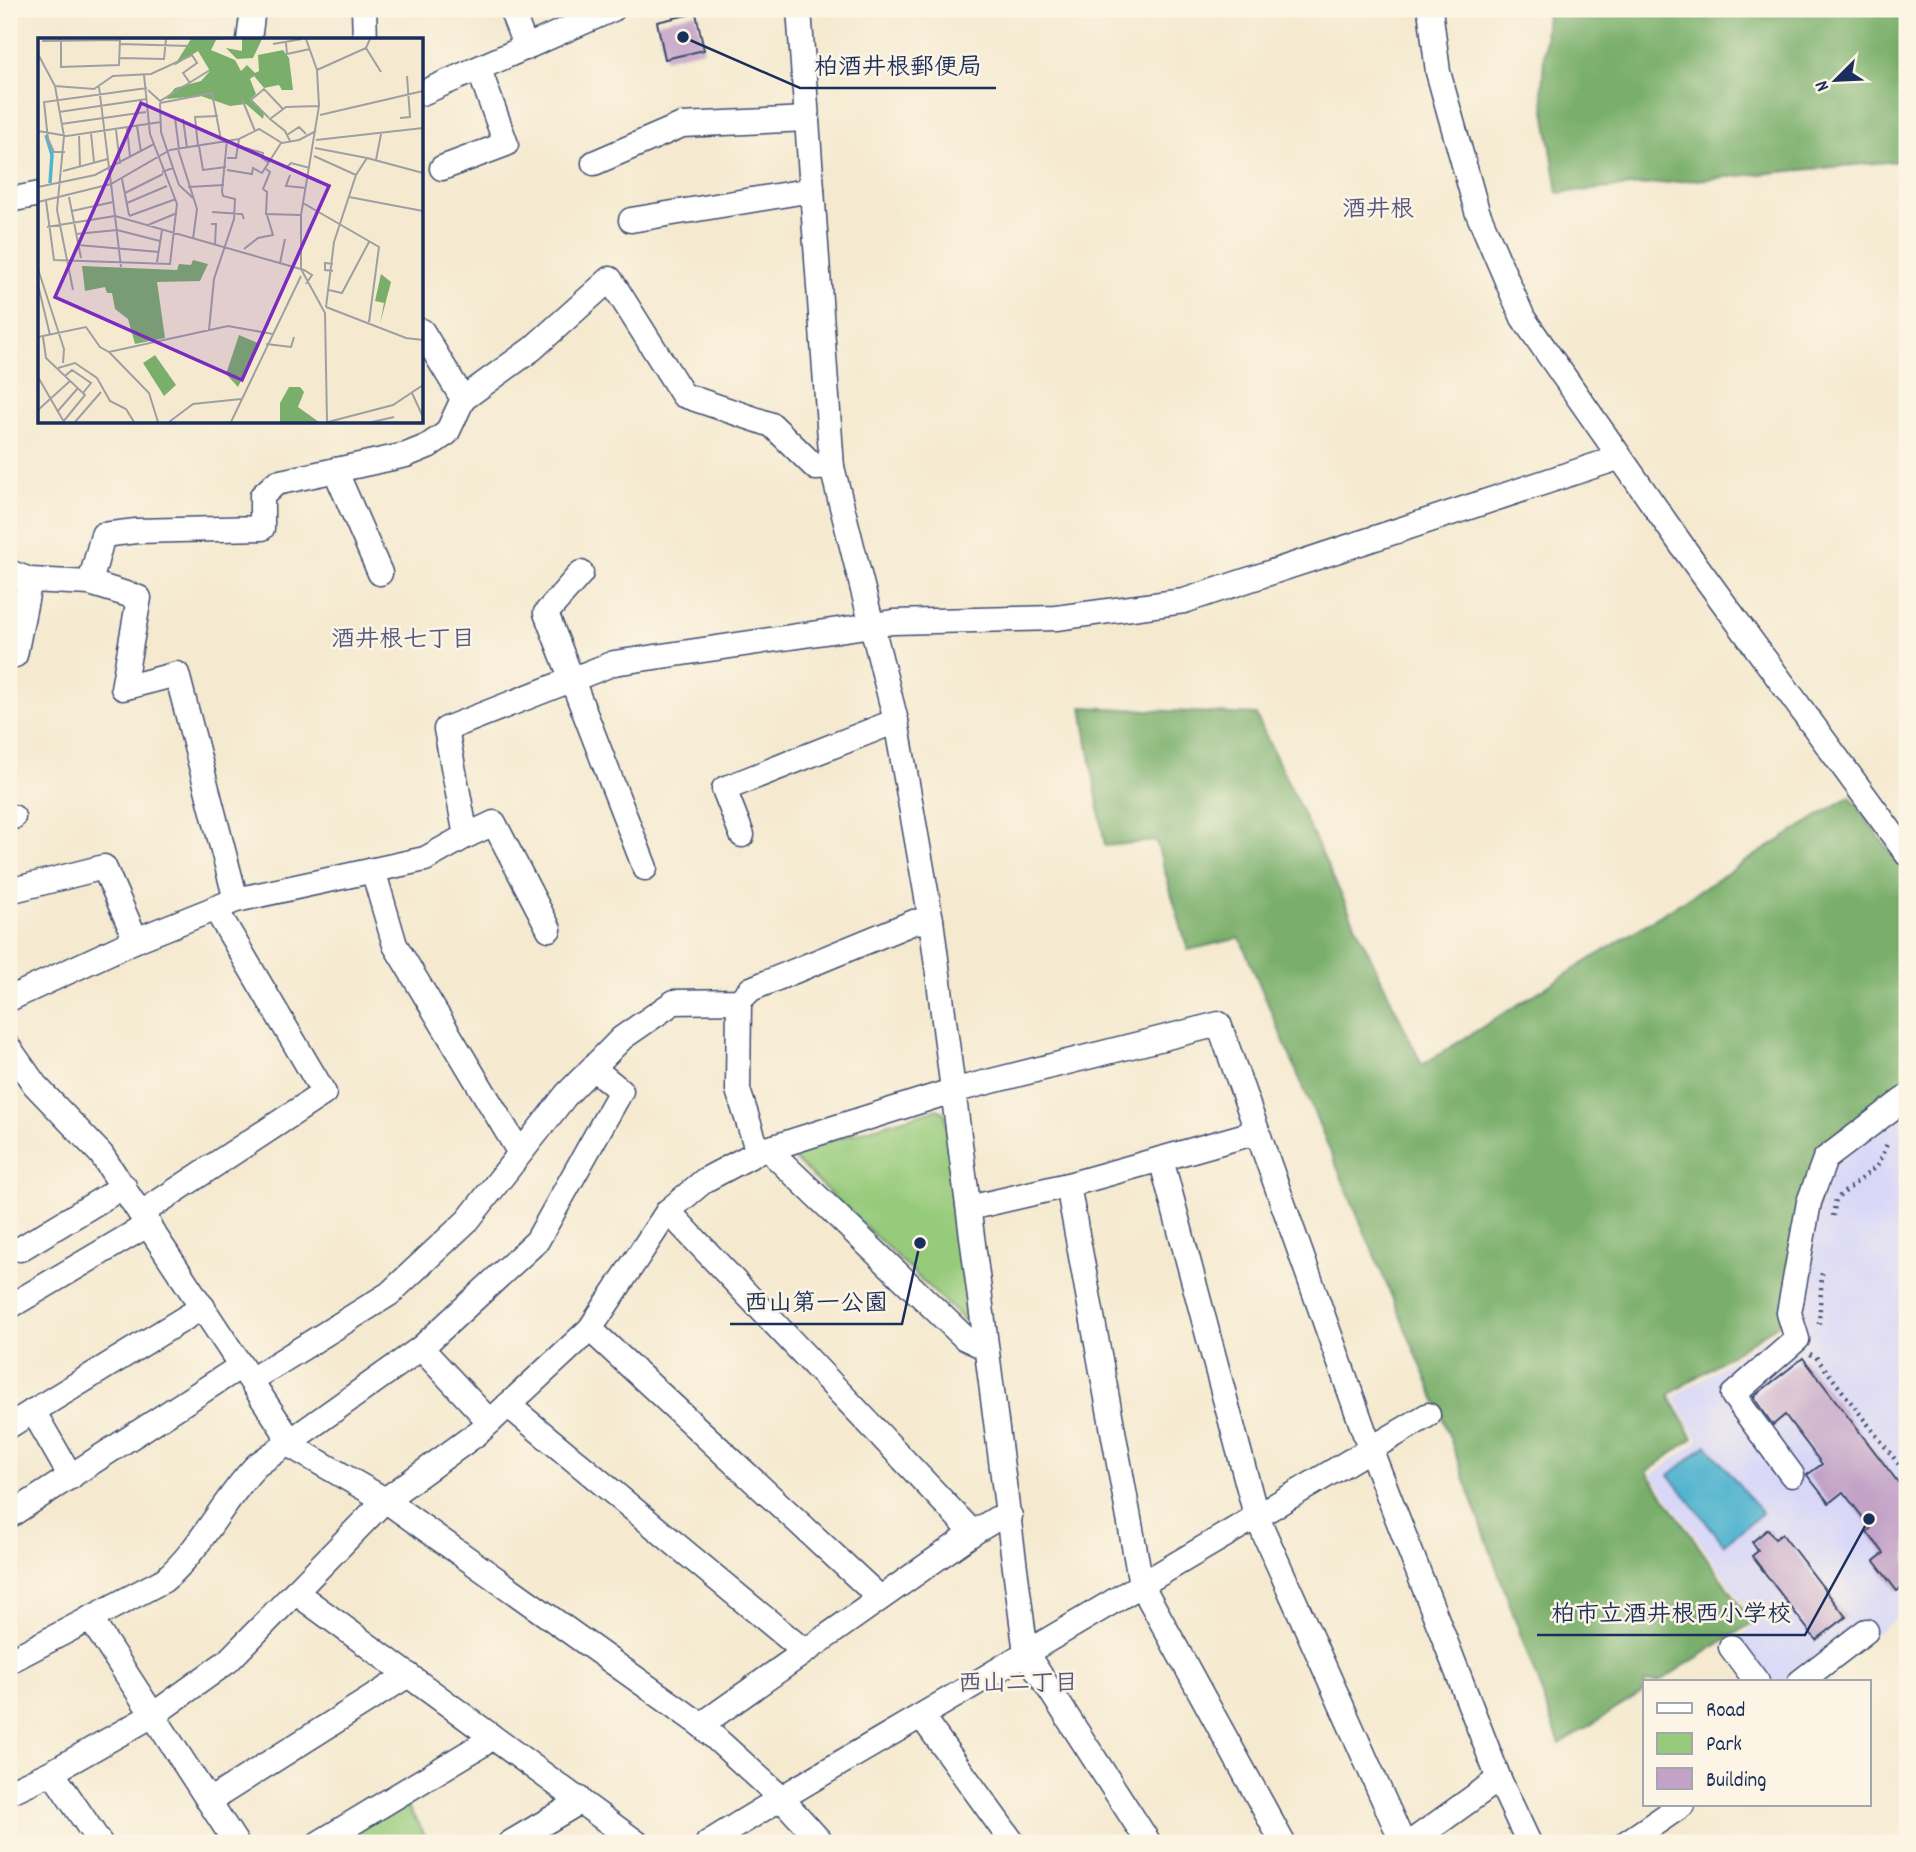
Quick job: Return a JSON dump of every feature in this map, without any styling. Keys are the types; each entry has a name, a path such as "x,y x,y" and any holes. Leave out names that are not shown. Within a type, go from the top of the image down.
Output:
{"street":[{"path":"249,38 253,9"},
{"path":"363,9 365,38"},
{"path":"511,9 526,48"},
{"path":"424,92 613,9"},
{"path":"799,9 832,467 896,720 931,920 1026,1653 1149,1843"},
{"path":"1430,9 1438,72 1477,211 1523,317 1618,458 1907,854"},
{"path":"442,168 506,144 479,69"},
{"path":"594,163 682,125 807,119"},
{"path":"631,220 812,190"},
{"path":"9,200 38,194"},
{"path":"90,583 103,535 136,531 262,528 262,496 276,483 407,455 428,446 447,433 463,399 532,349 610,279 683,395 772,425 816,468 832,467"},
{"path":"424,334 463,399"},
{"path":"466,836 446,729 614,663 873,625 1056,618 1184,601 1618,458"},
{"path":"335,470 380,573"},
{"path":"581,573 546,613 645,868"},
{"path":"9,657 15,655 19,576 90,583 139,598 123,688 177,674 225,904 324,1093 146,1218 9,1307"},
{"path":"742,835 724,789 896,720"},
{"path":"9,999 136,940 225,904 425,859 494,823 549,929"},
{"path":"9,891 104,867 136,940"},
{"path":"373,870 395,945 520,1153"},
{"path":"9,1516 246,1373 389,1294 468,1220 566,1095 622,1038 674,1002 739,1001 751,989 914,922 931,920"},
{"path":"739,1001 738,1090 766,1150 965,1338 986,1348"},
{"path":"9,1792 52,1772 153,1716 228,1661 385,1500 499,1414 590,1329 668,1211 705,1180 766,1150 952,1091 1219,1024 1370,1448 1499,1779 1529,1843"},
{"path":"11,1057 101,1154 124,1186 284,1431 286,1443"},
{"path":"9,1661 172,1574 240,1481 286,1443 421,1348 537,1241 621,1091 593,1068"},
{"path":"1792,1475 1732,1395 1797,1339 1790,1312 1809,1202 1825,1159 1907,1097"},
{"path":"969,1208 1068,1185 1257,1132"},
{"path":"1161,1159 1255,1515 1403,1843"},
{"path":"1068,1185 1140,1584 1283,1843"},
{"path":"20,1249 124,1186"},
{"path":"668,1211 973,1533"},
{"path":"9,1426 203,1307"},
{"path":"590,1329 878,1597"},
{"path":"421,1348 499,1414 804,1651"},
{"path":"33,1411 71,1477"},
{"path":"708,1843 780,1797 922,1717 1255,1515 1428,1415"},
{"path":"286,1443 385,1500 701,1725 780,1797 822,1843"},
{"path":"701,1725 878,1597 973,1533 996,1519 1010,1516"},
{"path":"295,1592 637,1843"},
{"path":"90,1618 236,1843"},
{"path":"1803,1680 1866,1631"},
{"path":"1731,1647 1756,1680"},
{"path":"209,1801 408,1675"},
{"path":"922,1717 1013,1843"},
{"path":"319,1843 483,1744 490,1735"},
{"path":"52,1772 100,1843"},
{"path":"1410,1843 1499,1779"},
{"path":"510,1843 571,1807 578,1798"},
{"path":"1626,1843 1681,1806"}],"path":[{"path":"1832,1222 1836,1199 1877,1166 1889,1140 1895,1135"},
{"path":"1823,1268 1818,1332 1797,1339 1805,1352 1816,1357 1907,1475"}],"shaded area":[{"path":"1907,1108 1907,1611 1874,1635 1793,1680 1767,1680 1738,1639 1757,1623 1652,1475 1699,1441 1674,1397 1788,1324 1832,1167"}],"green space":[{"path":"1547,9 1907,9 1907,160 1558,193 1542,91"},
{"path":"1082,707 1256,715 1422,1065 1850,796 1907,876 1907,1100 1827,1165 1794,1314 1669,1395 1693,1438 1647,1472 1752,1623 1661,1680 1643,1680 1643,1692 1560,1744 1439,1408 1240,938 1188,950 1156,841 1105,846"},
{"path":"937,1109 945,1113 973,1329 792,1157 792,1152"},
{"path":"404,1801 430,1843 337,1843"}],"water":[{"path":"1707,1445 1762,1513 1724,1544 1669,1475"}],"building":[{"path":"696,13 704,50 665,59 657,22"},
{"path":"1803,1358 1907,1494 1907,1583 1897,1591 1874,1561 1884,1553 1867,1532 1871,1528 1843,1492 1829,1503 1807,1475 1822,1464 1785,1415 1773,1425 1753,1397"},
{"path":"1768,1529 1775,1539 1782,1534 1846,1617 1816,1640 1752,1556 1758,1551 1752,1542"}],"place":[{"name":"柏酒井根郵便局","path":"683,37"},
{"name":"西山第一公園","path":"920,1243"},
{"name":"柏市立酒井根西小学校","path":"1869,1519"}],"district":[{"name":"酒井根","path":"1378,211"},
{"name":"酒井根七丁目","path":"403,641"},
{"name":"西山二丁目","path":"1018,1685"}]}
